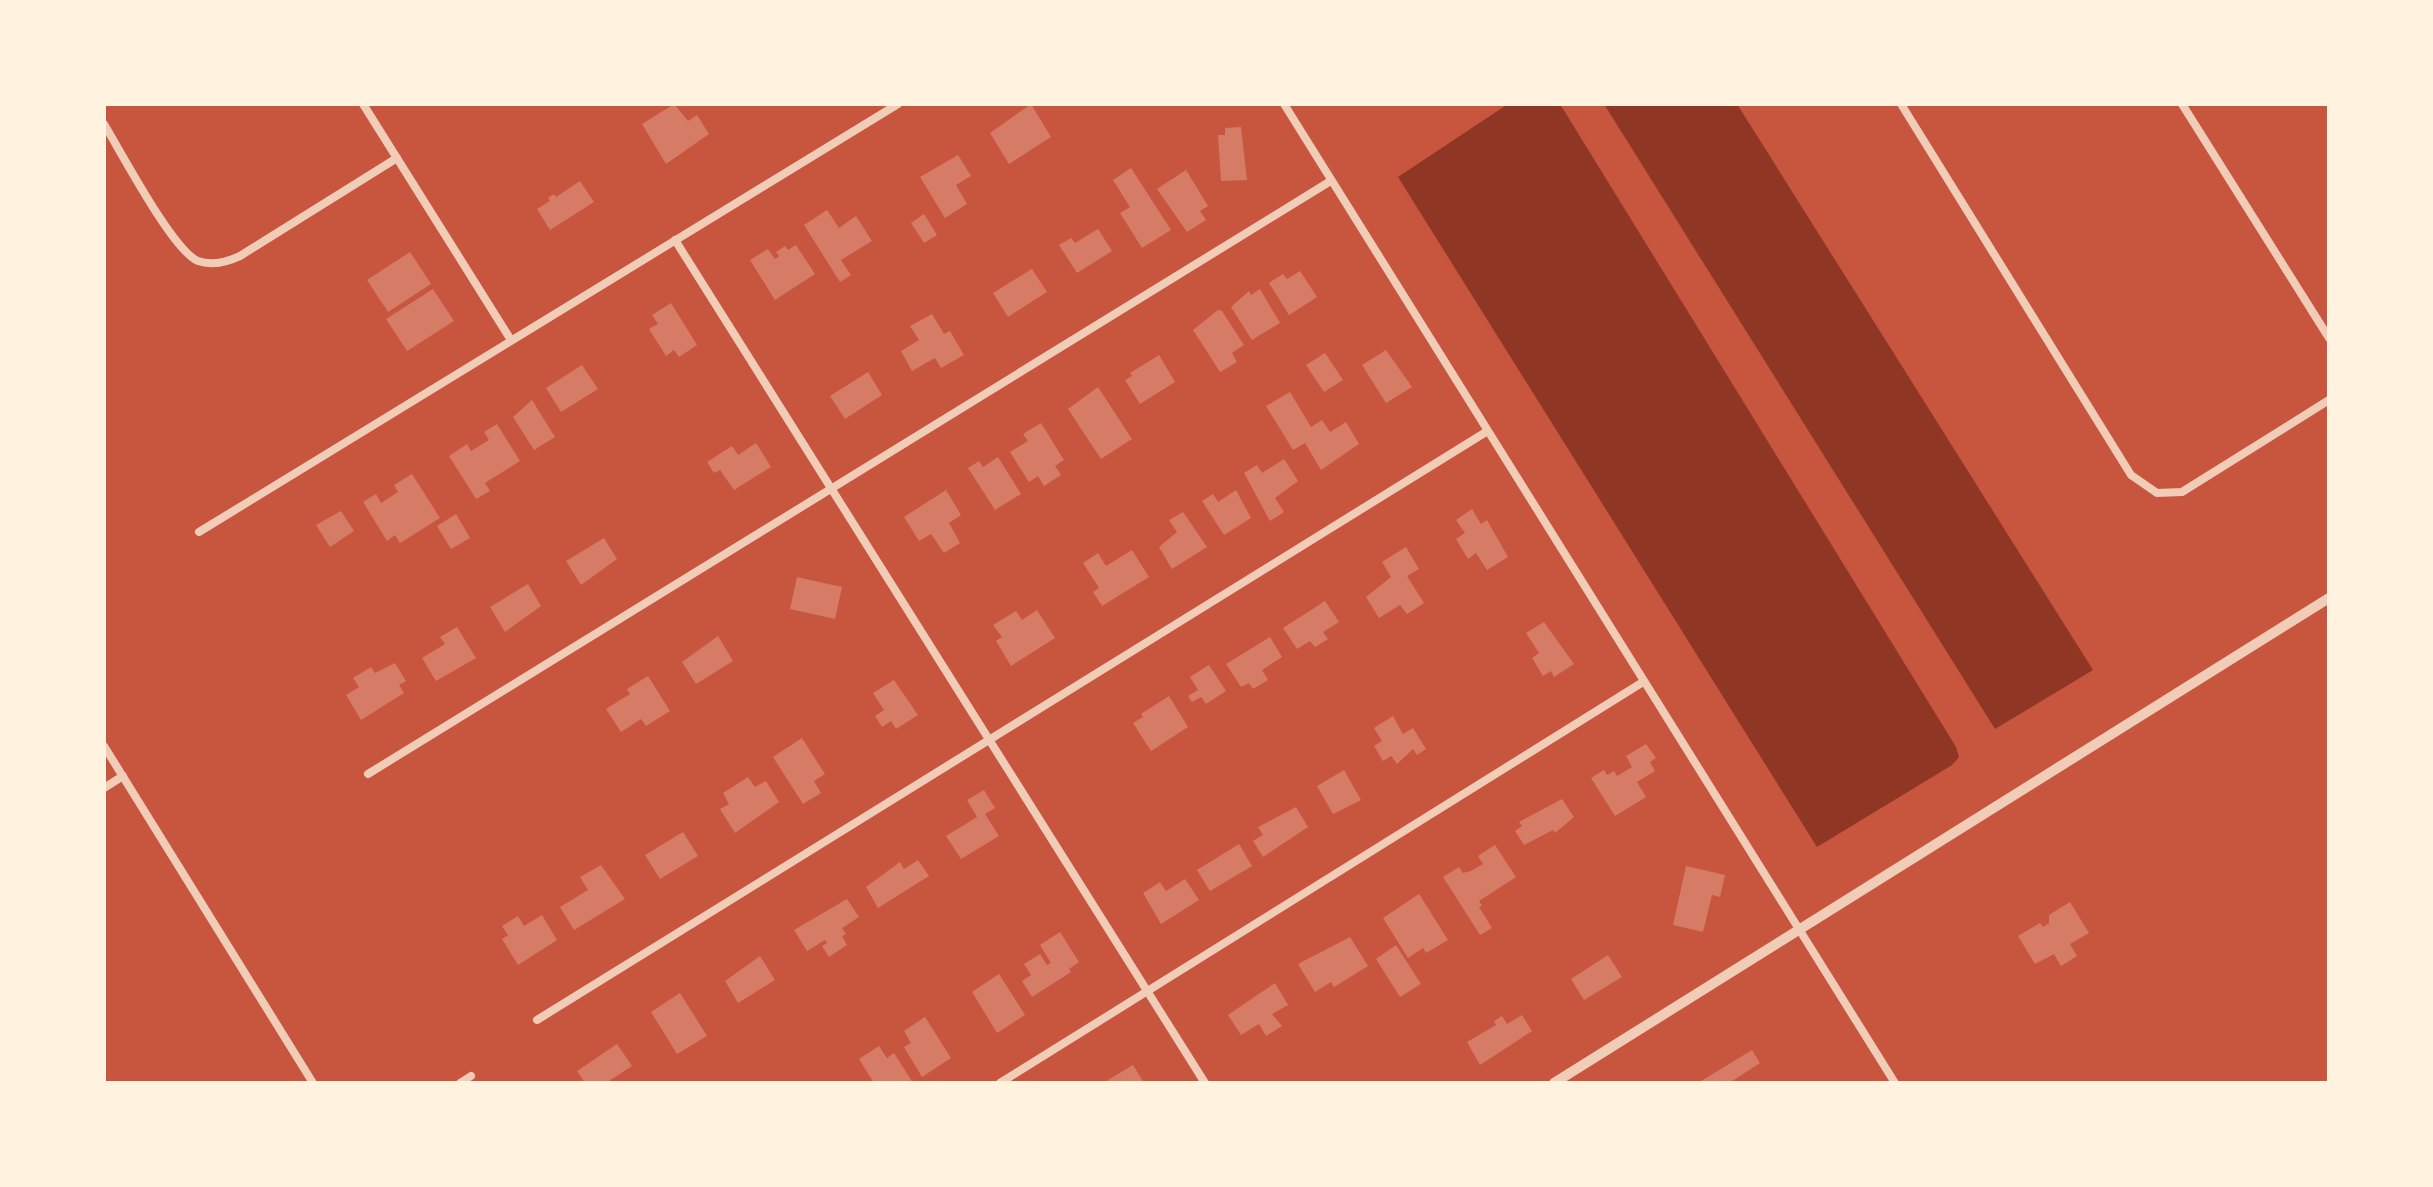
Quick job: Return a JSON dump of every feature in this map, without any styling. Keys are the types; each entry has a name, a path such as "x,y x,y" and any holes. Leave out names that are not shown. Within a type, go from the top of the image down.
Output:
{"street":[{"path":"363,104 511,340"},
{"path":"199,532 898,104"},
{"path":"1284,104 1329,182 1895,1083"},
{"path":"1901,104 2131,475 2157,493 2182,492 2329,400"},
{"path":"2182,104 2329,338"},
{"path":"104,124 179,246 200,262 213,263 240,256 397,158"},
{"path":"368,774 1329,182"},
{"path":"675,240 1205,1083"},
{"path":"537,1020 1486,432"},
{"path":"1554,1083 2329,598"},
{"path":"1000,1083 1643,682"},
{"path":"104,746 313,1083"},
{"path":"104,788 123,776"},
{"path":"460,1083 471,1076"}],"shaded area":[{"path":"1508,104 1560,104 1956,747 1959,757 1952,765 1817,847 1398,177"},
{"path":"1604,104 1737,104 2093,670 1995,729"}],"building":[{"path":"674,104 688,121 697,115 709,134 666,164 642,124"},
{"path":"1031,104 1051,137 1009,164 990,133"},
{"path":"1241,127 1247,180 1221,181 1218,135 1225,135 1225,128"},
{"path":"958,155 971,176 956,185 967,204 945,218 920,177"},
{"path":"1131,168 1171,230 1142,248 1120,213 1130,207 1113,180"},
{"path":"1186,170 1208,206 1200,211 1206,220 1187,232 1157,189"},
{"path":"580,181 594,202 550,230 537,209 550,201 548,198 554,194 556,197"},
{"path":"827,210 839,228 856,216 872,241 841,260 851,275 840,282 804,225"},
{"path":"924,214 937,235 924,243 911,223"},
{"path":"1098,229 1112,251 1077,273 1059,245 1071,238 1075,243"},
{"path":"796,245 815,274 775,300 750,260 768,249 775,259 779,256 776,252 785,246 788,250"},
{"path":"410,252 431,284 388,312 367,280"},
{"path":"1032,269 1047,292 1008,317 993,293"},
{"path":"1300,271 1317,297 1289,315 1269,283 1283,274 1287,279"},
{"path":"433,289 454,321 407,351 386,319"},
{"path":"1260,289 1280,323 1252,340 1231,307 1249,291 1251,295"},
{"path":"671,303 697,345 679,357 674,350 666,356 649,329 658,324 652,315"},
{"path":"1218,310 1222,311 1244,345 1232,353 1237,362 1220,372 1193,330"},
{"path":"932,314 944,334 950,331 964,355 941,368 935,358 912,371 901,351 919,340 910,326"},
{"path":"1386,350 1412,387 1386,403 1362,365"},
{"path":"1325,353 1343,380 1324,392 1306,365"},
{"path":"1159,355 1175,382 1140,404 1125,380 1132,376 1130,373"},
{"path":"582,365 598,389 561,412 546,388"},
{"path":"868,372 882,395 845,419 830,396"},
{"path":"1098,387 1132,439 1101,459 1068,409"},
{"path":"1290,392 1311,427 1322,420 1330,432 1346,422 1359,444 1321,470 1305,443 1293,450 1266,406"},
{"path":"532,400 555,437 534,450 513,417"},
{"path":"1041,423 1064,460 1055,466 1061,475 1044,486 1038,476 1029,482 1010,452 1028,441 1023,434"},
{"path":"497,424 520,461 485,483 490,491 476,499 449,456 467,444 471,451 489,440 484,432"},
{"path":"756,443 771,467 734,490 720,470 714,473 707,462 732,446 738,455"},
{"path":"998,457 1021,494 995,510 968,468 979,461 983,467"},
{"path":"1284,459 1298,481 1275,498 1284,512 1270,521 1244,473 1257,465 1262,473"},
{"path":"412,474 440,518 400,543 395,535 387,541 363,502 376,494 381,503 398,492 394,485"},
{"path":"946,490 961,515 949,523 960,543 944,553 931,534 919,541 904,517"},
{"path":"1236,490 1251,518 1224,535 1202,501 1213,494 1218,502"},
{"path":"1472,509 1481,524 1487,520 1508,557 1487,570 1476,553 1468,559 1456,539 1465,533 1456,520"},
{"path":"341,511 354,531 330,547 316,525"},
{"path":"1183,512 1207,547 1172,569 1159,547 1177,532 1169,520"},
{"path":"456,514 470,538 451,549 437,526"},
{"path":"604,538 617,559 581,585 566,561"},
{"path":"1406,547 1419,569 1407,576 1424,603 1407,614 1400,605 1379,618 1366,597 1391,577 1382,562"},
{"path":"1132,550 1149,577 1102,606 1093,592 1099,588 1083,563 1098,553 1106,566"},
{"path":"797,577 842,587 835,619 790,609"},
{"path":"528,584 541,606 505,632 490,607"},
{"path":"1325,601 1339,622 1323,632 1328,639 1315,647 1310,641 1297,649 1283,628"},
{"path":"1037,610 1055,638 1011,666 996,641 1002,637 993,625 1016,611 1022,620"},
{"path":"1544,622 1574,664 1554,677 1551,671 1543,676 1532,658 1539,653 1526,633"},
{"path":"457,627 476,658 436,681 422,658 445,644 440,637"},
{"path":"718,636 733,661 696,684 682,662"},
{"path":"1270,637 1282,657 1262,670 1268,680 1253,689 1249,683 1241,687 1226,664"},
{"path":"395,663 406,681 399,685 404,693 361,720 346,695 359,687 353,678 371,667 375,673"},
{"path":"1209,665 1226,691 1206,704 1201,697 1192,702 1188,696 1198,690 1190,677"},
{"path":"648,676 670,711 646,726 641,719 621,732 606,709 630,694 627,689"},
{"path":"894,680 918,715 896,729 891,721 882,727 875,716 884,710 873,693"},
{"path":"1169,696 1188,727 1151,751 1133,723 1143,717 1141,714"},
{"path":"1393,716 1403,734 1413,728 1426,749 1417,755 1413,749 1397,764 1391,756 1383,761 1374,746 1382,741 1374,728"},
{"path":"802,738 825,774 814,781 821,793 803,804 773,757"},
{"path":"1646,744 1656,758 1650,762 1655,771 1637,782 1646,797 1615,816 1591,778 1604,770 1607,775 1614,771 1617,776 1632,767 1626,756"},
{"path":"1344,770 1361,800 1333,814 1317,786"},
{"path":"748,777 755,787 766,781 779,802 735,833 720,809 729,804 723,793"},
{"path":"984,790 995,808 985,814 999,836 961,859 946,836 977,817 967,800"},
{"path":"1562,799 1574,817 1555,833 1553,830 1524,845 1515,831 1522,826 1519,822"},
{"path":"1296,807 1308,827 1263,857 1253,841 1263,835 1258,827"},
{"path":"683,832 698,856 660,879 645,855"},
{"path":"1239,844 1252,866 1210,891 1197,870"},
{"path":"1495,845 1516,877 1479,901 1482,906 1479,907 1492,928 1480,935 1443,877 1459,867 1463,873 1483,864 1478,856"},
{"path":"918,860 929,876 878,908 866,887 900,862 904,869"},
{"path":"601,865 625,899 574,930 560,907 588,890 580,877"},
{"path":"1686,866 1725,875 1720,897 1712,895 1703,932 1673,925"},
{"path":"1185,879 1199,900 1161,924 1143,893 1160,882 1166,891"},
{"path":"1419,894 1448,940 1426,953 1423,948 1408,958 1383,918"},
{"path":"847,899 859,917 842,928 847,945 829,957 822,946 827,943 825,940 807,951 794,930"},
{"path":"2070,902 2089,933 2070,944 2077,956 2061,966 2054,954 2035,964 2018,936 2040,923 2043,927 2049,923 2049,915"},
{"path":"542,915 557,940 518,965 502,939 508,935 502,926 518,916 524,926"},
{"path":"1060,932 1079,962 1069,969 1071,972 1032,997 1022,981 1031,975 1024,964 1040,954 1047,965 1051,963 1040,945"},
{"path":"1350,937 1368,966 1334,987 1331,982 1315,992 1298,964"},
{"path":"1396,945 1421,984 1400,997 1376,959"},
{"path":"1608,955 1622,977 1584,1000 1571,979"},
{"path":"760,956 775,980 738,1003 725,981"},
{"path":"999,974 1025,1015 997,1033 972,992"},
{"path":"1275,983 1288,1005 1272,1014 1282,1026 1266,1036 1259,1024 1241,1035 1228,1015"},
{"path":"680,993 707,1036 677,1054 651,1012"},
{"path":"1522,1015 1532,1031 1480,1065 1467,1042 1496,1025 1494,1021 1502,1016 1507,1024"},
{"path":"925,1017 951,1058 922,1077 904,1047 911,1043 904,1031"},
{"path":"617,1044 632,1066 606,1083 585,1083 577,1071"},
{"path":"879,1046 887,1058 894,1053 913,1083 874,1083 859,1059"},
{"path":"1752,1050 1760,1063 1729,1083 1698,1083"},
{"path":"1133,1065 1144,1083 1110,1083 1108,1080"}]}
